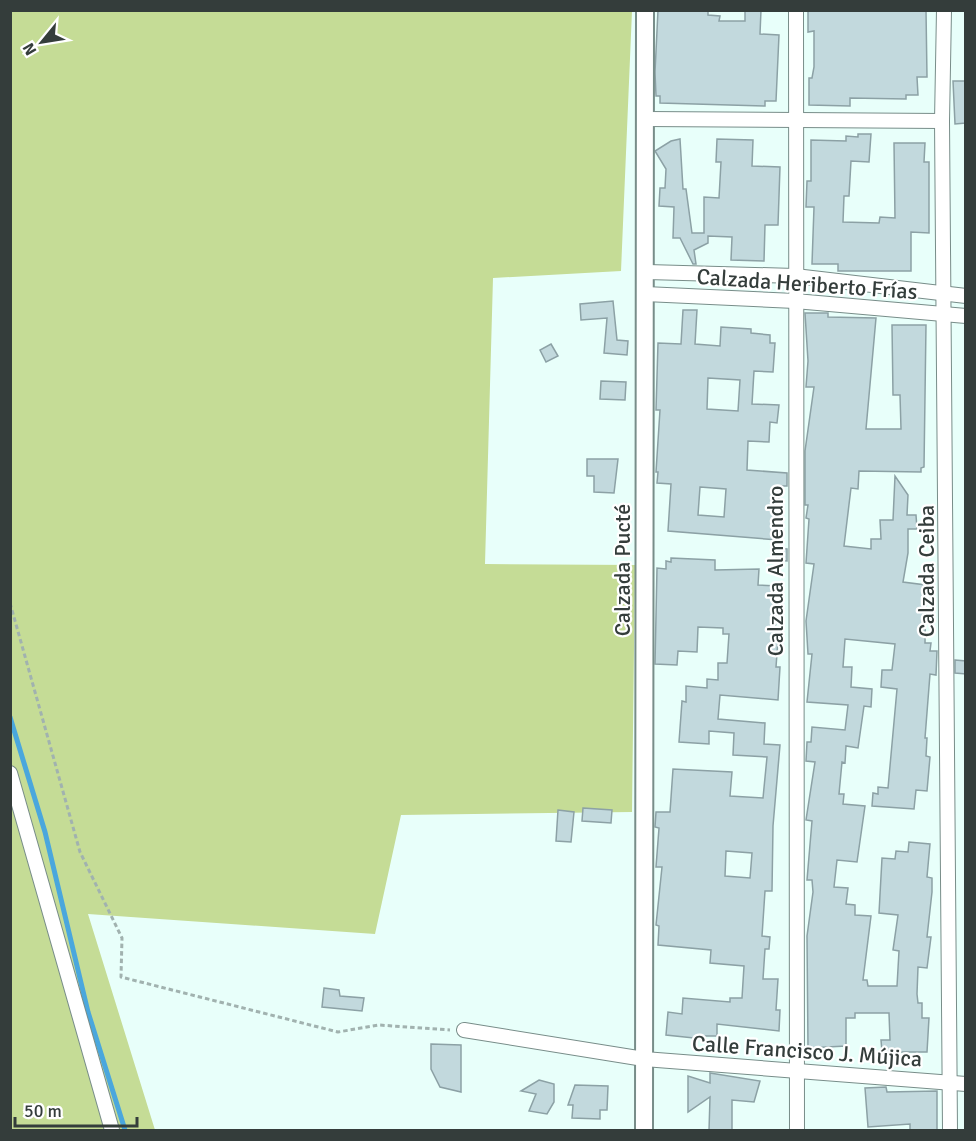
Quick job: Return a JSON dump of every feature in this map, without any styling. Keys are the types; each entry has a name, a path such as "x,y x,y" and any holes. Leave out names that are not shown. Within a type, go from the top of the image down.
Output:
{"street":[{"name":"Calzada Pucté","path":"644,1131 645,10"},
{"name":"Calzada Almendro","path":"796,10 797,1131"},
{"name":"Calzada Ceiba","path":"944,10 942,121 950,1131"},
{"path":"646,119 942,121"},
{"name":"Calzada Heriberto Frías","path":"646,272 795,276 966,296"},
{"name":"Calzada Heriberto Frías","path":"645,294 795,301 966,316"},
{"path":"10,773 112,1131"},
{"name":"Calle Francisco J. Mújica","path":"464,1030 644,1059 966,1084"}],"path":[{"path":"10,603 81,852 122,938 121,977 338,1032 379,1025 464,1030"}],"green space":[{"path":"10,11 632,11 621,271 493,278 485,564 635,565 632,812 401,815 375,934 88,914 155,1130 11,1130"}],"building":[{"path":"658,10 708,10 708,15 720,16 719,21 745,21 745,10 761,10 760,34 779,35 776,101 765,101 765,106 660,103 660,96 656,96 655,72"},
{"path":"808,10 926,10 927,77 917,77 918,95 906,95 906,99 850,98 850,106 809,105 809,78 812,78 814,67 814,31 808,32"},
{"path":"953,81 966,81 966,123 955,124"},
{"path":"858,134 871,134 869,162 851,161 849,196 844,196 843,222 879,223 880,217 895,218 894,143 925,143 924,162 929,162 929,233 911,232 911,271 838,271 838,264 812,264 814,207 806,207 807,181 811,181 811,140 846,141 846,136 858,137"},
{"path":"680,139 683,189 686,189 692,233 704,233 704,197 719,198 721,162 716,162 717,139 753,140 752,166 780,167 778,225 765,225 764,261 731,260 732,237 708,236 708,243 694,250 696,264 693,264 680,238 673,238 674,207 659,206 660,188 665,188 666,169 655,151 671,141"},
{"path":"613,301 617,340 628,341 627,355 604,353 607,318 581,320 580,304"},
{"path":"683,310 697,310 695,344 720,346 721,327 751,329 751,333 770,335 770,343 775,343 773,372 754,371 752,404 779,405 777,423 770,422 769,442 748,441 747,470 787,473 787,486 779,486 778,540 668,531 671,484 657,483 658,472 656,472 660,410 656,410 658,343 681,344","holes":["708,378 740,380 738,411 707,409","700,487 726,489 724,517 698,515"]},
{"path":"805,313 828,313 828,317 876,318 866,429 901,429 900,395 893,395 892,325 926,325 924,467 921,468 921,472 859,471 858,489 851,488 844,546 871,549 871,539 881,539 880,520 893,520 895,476 908,495 907,515 916,515 917,529 908,529 908,553 903,582 926,585 925,643 931,643 930,651 937,651 936,675 930,674 925,738 927,738 926,756 930,757 927,791 916,790 914,809 872,806 873,793 878,794 878,787 888,788 897,689 881,687 882,670 892,670 895,644 845,639 843,667 852,667 851,687 872,689 871,707 864,706 858,748 846,746 839,794 844,794 843,804 865,806 857,862 837,860 834,887 848,888 846,904 855,905 855,915 871,916 863,980 867,980 868,986 897,986 899,951 893,950 898,915 879,913 882,858 895,859 896,851 908,852 909,842 930,844 927,877 932,878 932,892 927,937 931,937 927,968 918,967 917,994 918,1003 922,1003 922,1018 929,1018 927,1052 882,1052 881,1040 890,1040 889,1013 855,1013 855,1018 846,1018 846,1046 808,1048 807,936 813,892 812,880 807,880 812,821 806,820 815,762 806,761 807,742 811,742 812,727 845,730 848,705 807,702 812,654 808,654 806,621 814,564 806,563 809,519 806,518 808,505 805,505 805,451 814,387 806,387 808,361"},
{"path":"551,344 558,356 546,362 540,350"},
{"path":"601,381 626,382 625,400 600,399"},
{"path":"587,459 618,459 614,493 594,492 594,476 587,476"},
{"path":"777,548 787,549 787,561 776,560"},
{"path":"671,558 715,560 715,570 759,569 758,585 777,586 775,640 778,640 776,667 780,667 778,700 720,695 718,719 765,723 764,744 780,745 773,826 772,891 765,891 762,936 770,937 769,949 765,949 763,979 778,979 776,1010 780,1010 779,1031 717,1024 717,1036 703,1036 703,1039 666,1035 668,1012 682,1014 683,998 730,1002 730,998 742,998 744,966 710,963 711,950 658,945 659,926 656,925 662,867 656,867 659,828 655,827 656,812 670,812 673,769 732,772 730,796 763,798 767,757 733,755 734,733 709,731 709,744 679,742 682,701 686,702 686,686 707,688 707,679 718,680 718,663 727,663 729,634 723,634 723,628 698,627 697,652 678,651 677,665 655,664 657,568 666,569 666,561 671,562","holes":["726,851 752,853 750,878 725,876"]},
{"path":"955,660 966,661 966,674 955,673"},
{"path":"583,808 612,810 611,823 582,821"},
{"path":"558,810 574,812 571,842 556,841"},
{"path":"324,988 339,990 340,996 364,998 362,1011 322,1007"},
{"path":"431,1044 461,1045 461,1092 440,1087 431,1069"},
{"path":"710,1073 760,1081 754,1102 732,1100 732,1131 709,1131 710,1097 688,1112 688,1076 710,1083"},
{"path":"539,1080 554,1084 554,1102 547,1114 529,1111 536,1094 521,1091"},
{"path":"575,1085 608,1086 607,1110 600,1110 600,1119 572,1118 573,1105 568,1105"},
{"path":"886,1087 887,1092 937,1091 937,1131 910,1131 910,1124 868,1127 865,1088"}],"waterway":[{"path":"10,717 45,832 88,1012 125,1130"}]}
